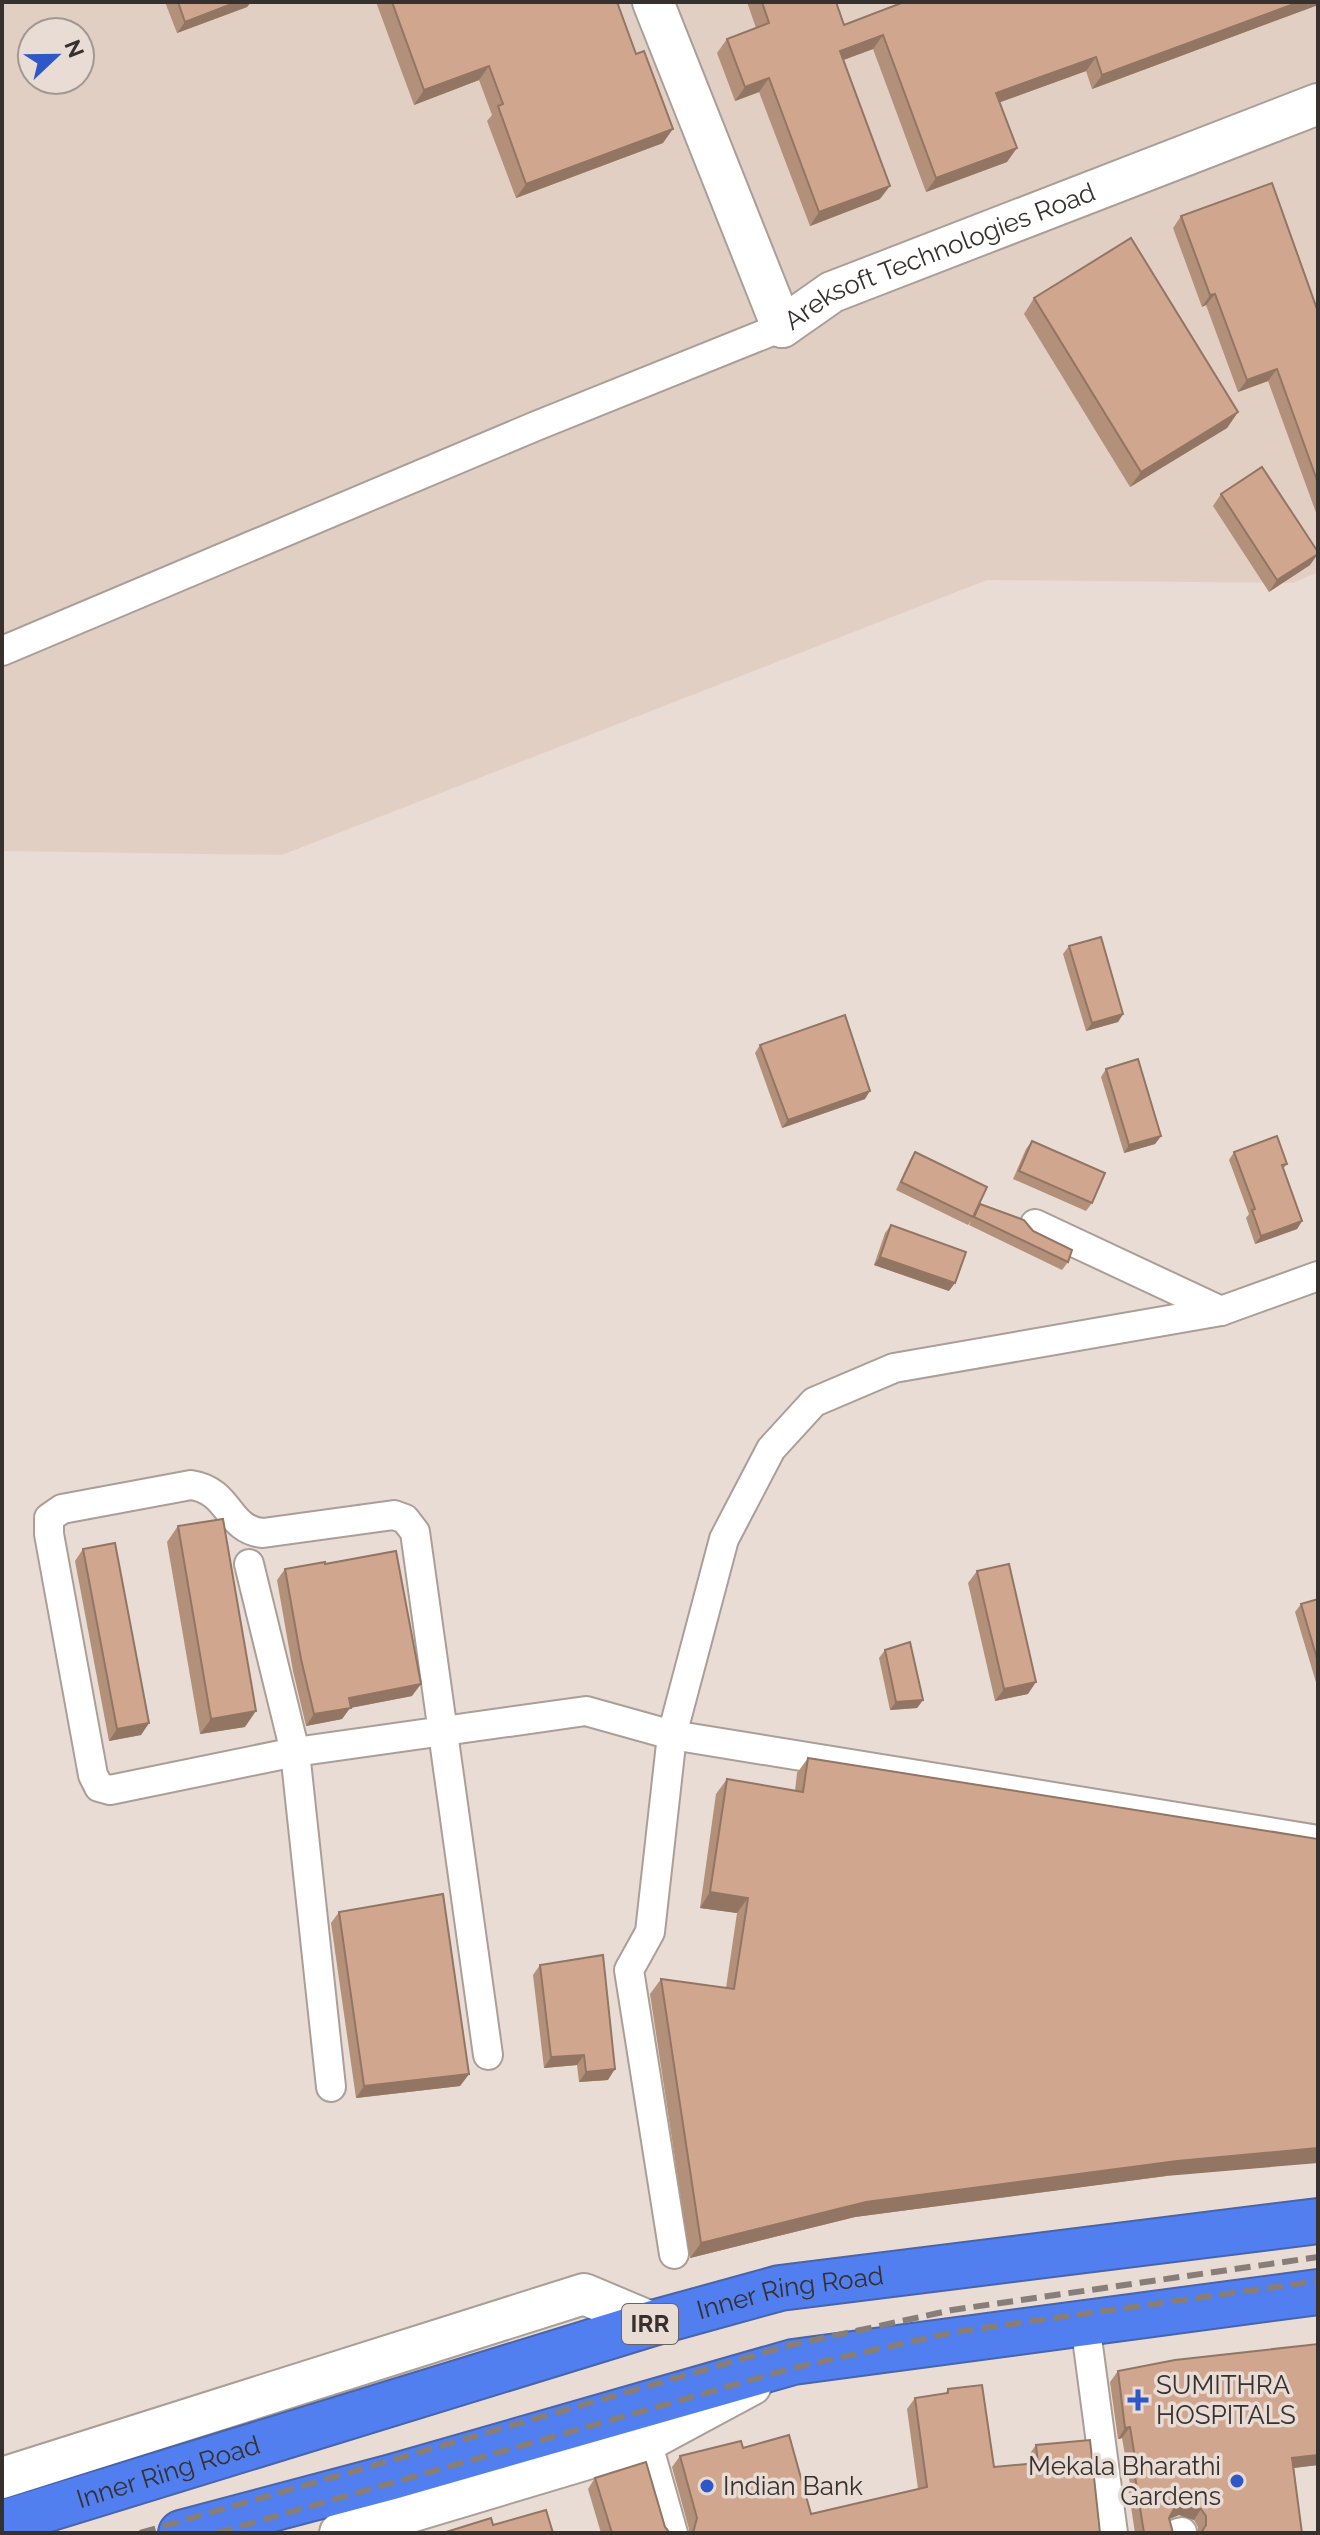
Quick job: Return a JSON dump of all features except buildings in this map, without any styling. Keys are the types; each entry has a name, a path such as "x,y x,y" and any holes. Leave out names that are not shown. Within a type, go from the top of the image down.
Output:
{"highway":[{"name":"Inner Ring Road","path":"2,2523 653,2323 780,2288 1318,2221"},
{"path":"197,2530 401,2508 793,2362 1318,2292"}],"street":[{"path":"2,651 536,426 782,327 653,2"},
{"name":"Areksoft Technologies Road","path":"782,327 832,292 1318,104"},
{"name":"Areksoft Technologies Road","path":"782,327 839,312 1318,131"},
{"path":"1035,1224 1221,1311"},
{"path":"674,2254 629,1970 650,1932 672,1735 724,1539 771,1449 814,1402 894,1368 1221,1311 1318,1276"},
{"path":"488,2055 444,1730 415,1532 405,1519 394,1515 263,1533 251,1532 243,1528 217,1495 204,1487 191,1485 62,1509 49,1518 49,1534 93,1775 99,1787 110,1790 295,1752 444,1730 586,1711 672,1735 1318,1840"},
{"path":"249,1564 295,1752 331,2087"},
{"path":"2,2478 584,2294 653,2323"},
{"path":"1085,2323 1113,2533"},
{"path":"340,2533 401,2508 647,2441 793,2362"},
{"path":"647,2441 673,2533"}],"shaded area":[{"path":"2,2 1318,2 1318,572 1293,583 987,580 282,855 2,851"}],"railway":[{"path":"140,2533 787,2346 952,2310 1318,2257"},
{"path":"217,2533 793,2368 955,2332 1318,2281"}],"place":[{"name":"SUMITHRA HOSPITALS","path":"1138,2400"},
{"name":"Mekala Bharathi Gardens","path":"1237,2481"},
{"name":"Indian Bank","path":"707,2486"}]}
